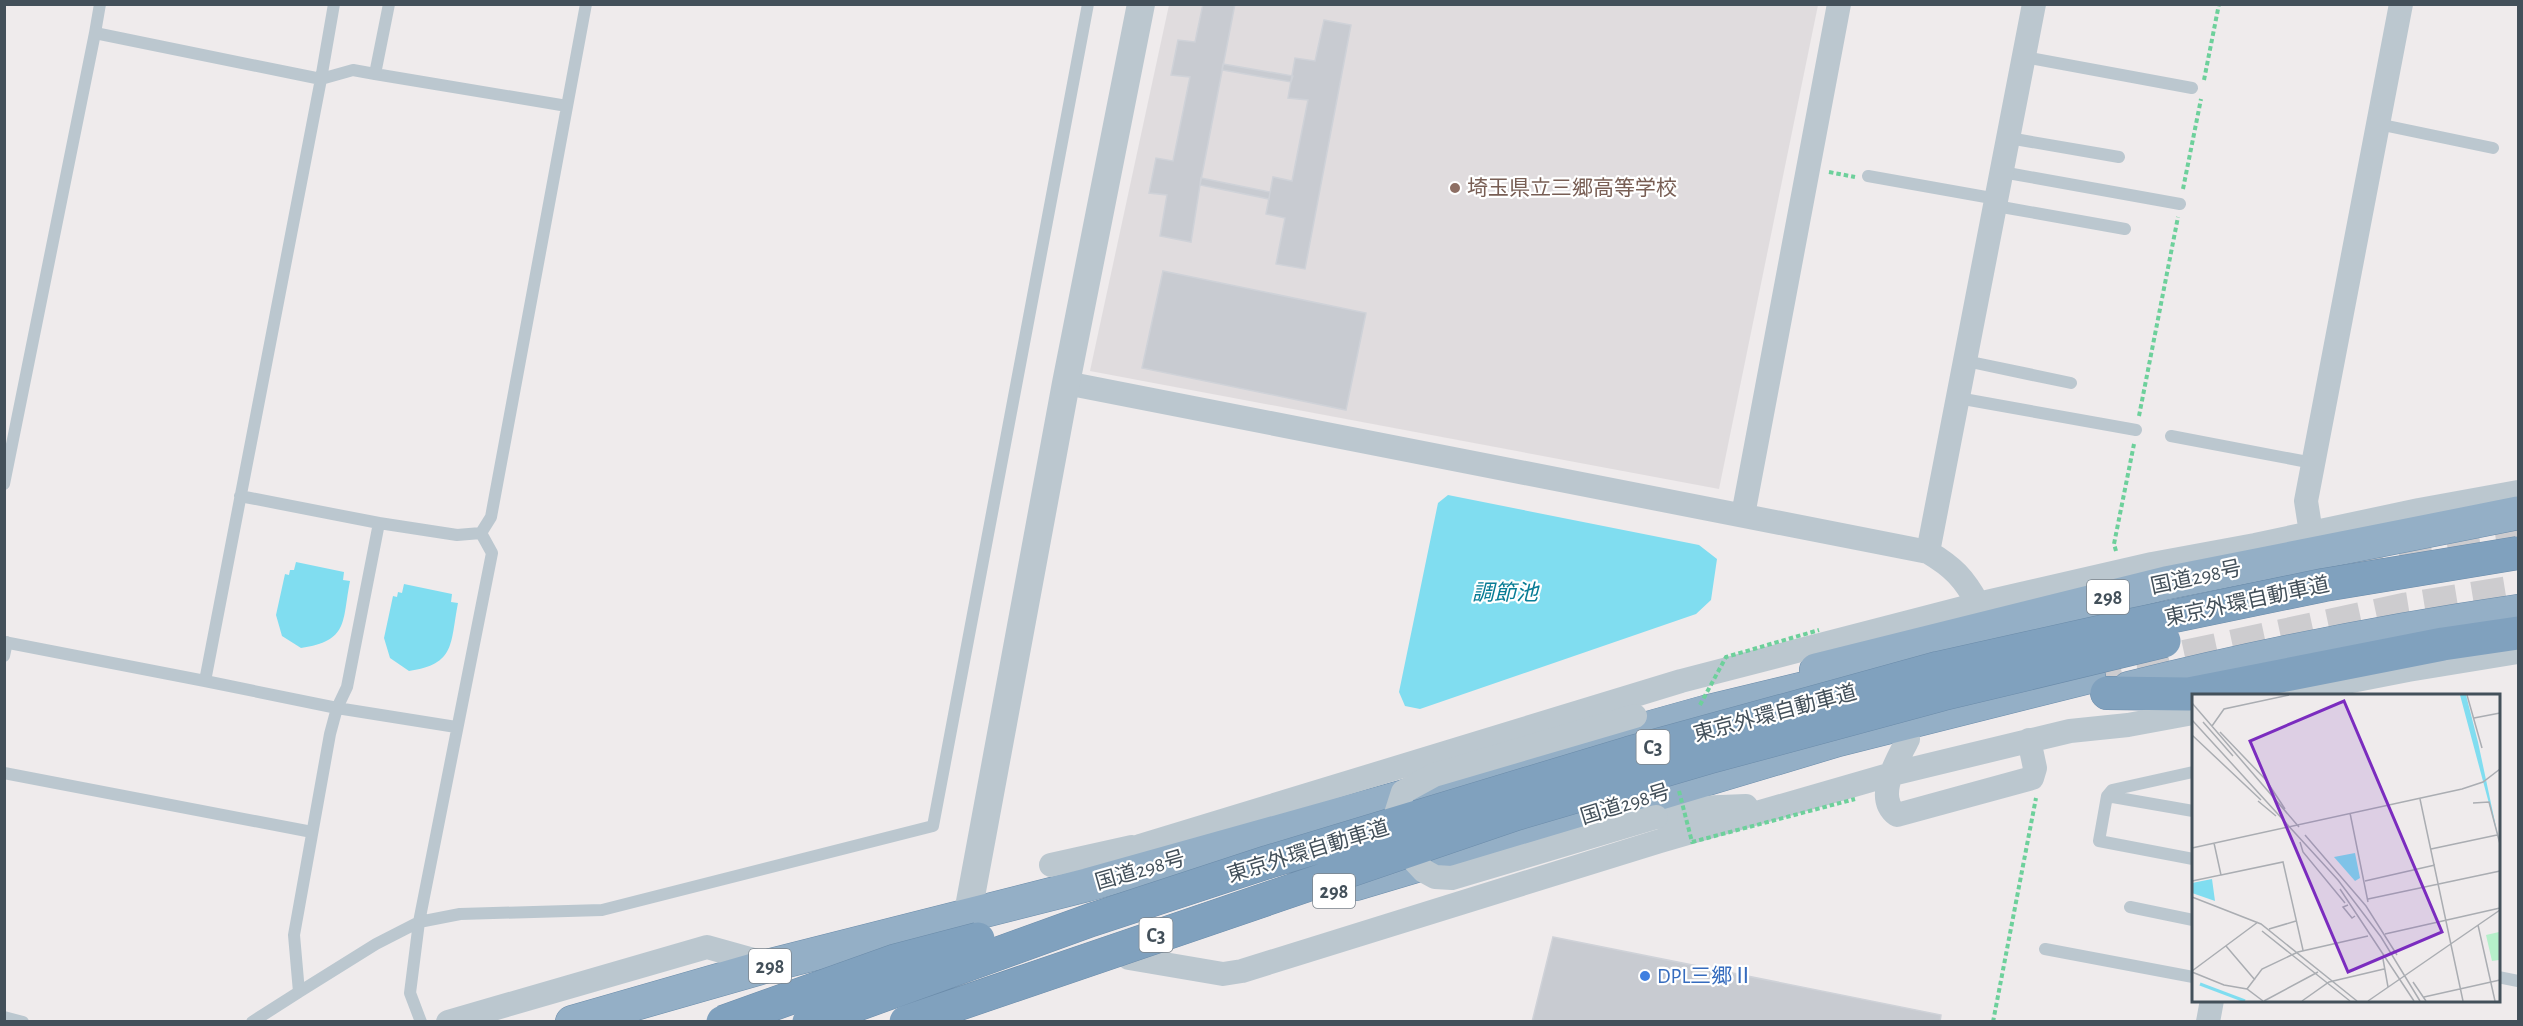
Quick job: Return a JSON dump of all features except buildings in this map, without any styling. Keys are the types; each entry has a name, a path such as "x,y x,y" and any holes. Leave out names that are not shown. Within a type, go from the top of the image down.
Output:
{"highway":[{"name":"国道298号","path":"1706,712 1789,678 1919,643 2159,573 2518,513"},
{"name":"東京外環自動車道","path":"809,1022 1091,920 1268,862 1629,753 1938,668 2324,585 2518,553"},
{"name":"東京外環自動車道","path":"906,1022 1516,814 1710,757 1943,694 2137,647 2322,607 2518,573"},
{"name":"国道298号","path":"945,1021 1327,893 1883,728 2098,685 2246,660 2436,623 2518,611"},
{"name":"国道298号","path":"572,1022 771,965 1087,885 1706,712 2075,621"},
{"path":"2098,685 2189,694 2443,644 2518,633"},
{"name":"国道298号","path":"1725,774 1799,767 1908,739 2098,685"},
{"path":"723,1022 894,962 1163,884 1268,862"}],"street":[{"path":"945,1021 968,915 1066,383 1141,4"},
{"path":"1743,515 1839,4"},
{"path":"1928,552 2034,4"},
{"path":"2311,533 2306,501 2402,4"},
{"path":"1066,383 1928,552 1952,566 1969,586 1978,604"},
{"path":"1051,865 1140,846 1681,681 1978,604 2159,573 2311,533 2518,492"},
{"path":"2285,694 2408,670 2518,652"},
{"path":"1681,681 1661,703 1635,716 1434,776 1403,792 1396,814 1410,856 1424,871 1435,877 1452,878 1656,817 1696,808 1782,805"},
{"path":"1129,958 1223,974 1242,971 1449,905 1892,774 2070,731 2128,725 2192,714"},
{"path":"1908,739 1892,774 1886,794 1890,810 1897,815 2032,778 2035,768 2029,740"},
{"path":"1087,885 1140,846"},
{"path":"448,1022 707,947 771,965"},
{"path":"2208,1022 2212,1002"}],"lane":[{"path":"4,484 100,4"},
{"path":"205,681 334,4"},
{"path":"375,74 389,4"},
{"path":"482,533 491,517 586,4"},
{"path":"252,1022 375,944 419,922 460,914 602,910 933,826 1088,4"},
{"path":"95,33 321,79 353,70 567,106"},
{"path":"2024,57 2197,88"},
{"path":"2378,124 2493,148"},
{"path":"2009,138 2119,158"},
{"path":"2002,172 2181,204"},
{"path":"1868,176 2125,229"},
{"path":"1966,361 2071,383"},
{"path":"1958,398 2136,430"},
{"path":"2171,436 2313,463"},
{"path":"240,496 380,523 457,535 482,533"},
{"path":"299,992 294,935 330,734 337,708 347,687 380,523"},
{"path":"421,1022 410,993 419,922 492,553 482,533"},
{"path":"4,656 6,642 337,708 456,727"},
{"path":"2192,772 2112,790 2107,796 2099,841 2192,860"},
{"path":"4,773 312,832"},
{"path":"2107,796 2192,811"},
{"path":"2130,907 2192,919"},
{"path":"2045,949 2192,977"},
{"path":"2499,977 2518,981"},
{"path":"4,1017 23,1022"}],"path":[{"path":"2197,88 2219,4"},
{"path":"2117,553 2114,544 2201,98"},
{"path":"1808,168 1868,179 1868,176"},
{"path":"1993,1022 2037,791"}],"shaded area":[{"name":"埼玉県立三郷高等学校","path":"1169,5 1818,5 1719,489 1090,371"}],"water":[{"name":"調節池","path":"1448,495 1699,545 1717,559 1711,600 1696,614 1420,709 1405,706 1399,692 1438,503"},
{"path":"296,562 344,572 343,580 350,581 341,627 328,640 301,648 282,636 276,615 285,574 289,575 290,570 294,570"},
{"path":"404,584 452,594 451,602 458,603 451,641 443,657 424,668 409,671 390,658 384,638 393,596 397,597 398,592 402,593"}],"tunnel":[{"path":"2303,574 2382,557 2518,536"},
{"path":"2089,677 2406,609 2518,591"}],"place":[{"name":"埼玉県立三郷高等学校","path":"1455,188"},
{"name":"DPL三郷Ⅱ","path":"1645,976"}]}
